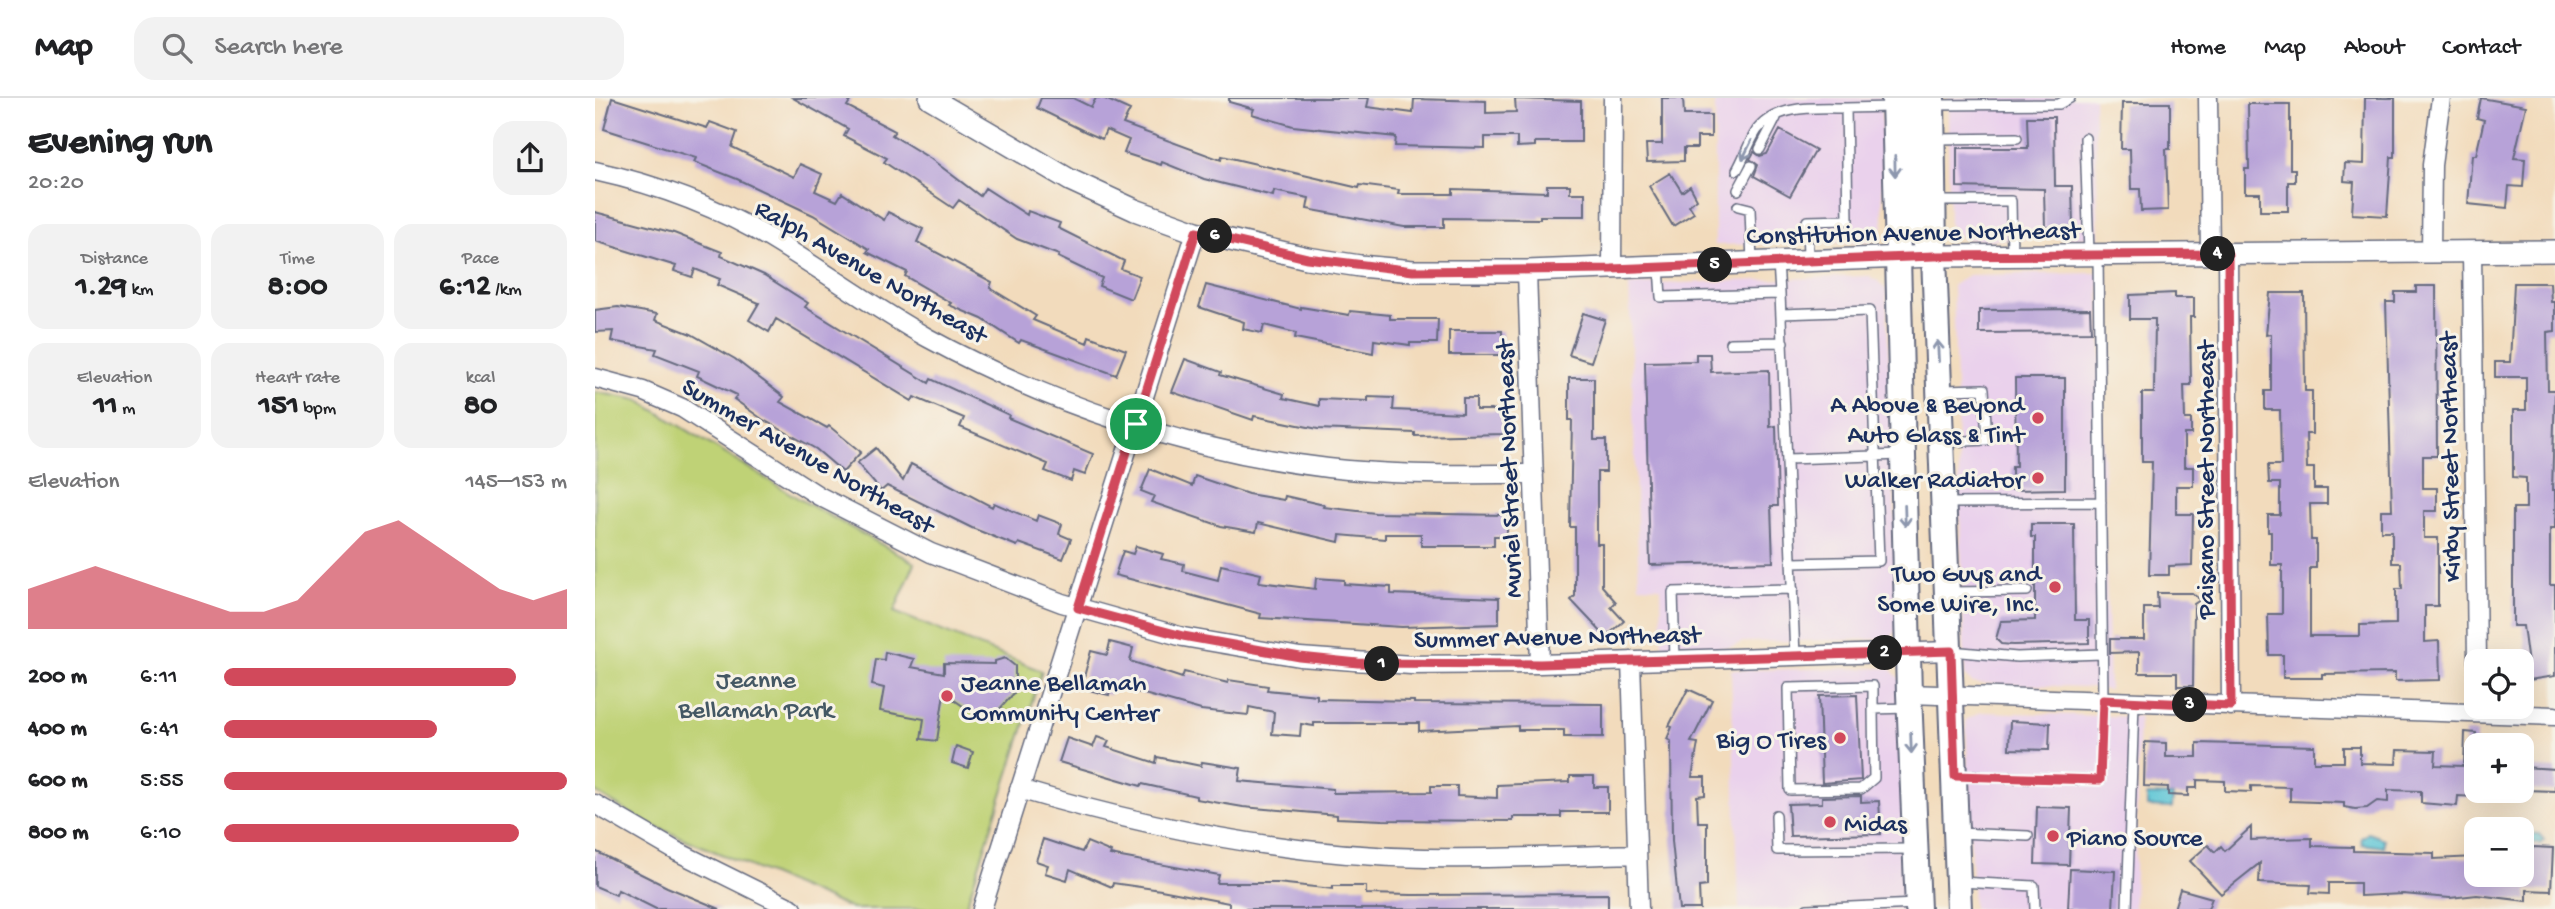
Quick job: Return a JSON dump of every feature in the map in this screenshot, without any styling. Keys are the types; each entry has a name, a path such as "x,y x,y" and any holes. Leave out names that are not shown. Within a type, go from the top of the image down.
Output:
{"main road":[{"path":"1913,101 1932,139 1934,256 1953,694 1959,909"},
{"path":"1913,101 1914,220 1934,256"},
{"path":"1913,101 1897,257 1909,701 1918,906"}],"street":[{"name":"Constitution Avenue Northeast","path":"930,98 1070,180 1135,210 1196,232 1307,258 1413,271 1612,269 1934,256 2555,250"},
{"path":"1612,269 1613,98"},
{"name":"Paisano Street Northeast","path":"2208,98 2219,254 2231,706"},
{"path":"2431,251 2432,165 2441,98"},
{"name":"Ralph Avenue Northeast","path":"595,171 641,181 704,204 775,241 928,338 1013,379 1136,424 1222,448 1328,468 1401,474 1534,474"},
{"path":"982,909 1196,232"},
{"name":"Kirby Street Northeast","path":"2472,251 2477,649"},
{"name":"Muriel Street Northeast","path":"1527,271 1540,664"},
{"name":"Summer Avenue Northeast","path":"595,378 643,391 683,408 820,496 931,553 1078,608 1183,636 1300,657 1411,665 1540,664 1951,651"},
{"path":"1631,661 1639,909"},
{"path":"1909,701 1953,694 2231,706 2464,710"},
{"path":"2534,714 2555,716"},
{"path":"1019,789 1101,814 1226,839 1311,850 1425,858 1637,854"},
{"path":"595,804 676,851 793,909"}],"lane":[{"path":"1737,170 1758,129 1778,113 1807,108 1846,108 1913,101 2059,104 2070,98"},
{"path":"1808,261 1807,222 1848,220 1846,108"},
{"path":"1760,149 1778,113"},
{"path":"1932,139 2017,138"},
{"path":"1955,776 2100,780 2103,700 2101,502 2093,255 2085,138"},
{"path":"1738,191 1751,166"},
{"path":"1933,201 2011,201 2012,255"},
{"path":"1738,206 1750,209 1752,263"},
{"path":"1778,262 1795,656"},
{"path":"1659,267 1661,297 1780,294"},
{"path":"1781,314 1870,311 1879,561 1792,564"},
{"path":"1730,343 1783,341"},
{"path":"1940,390 1984,389 1987,440 1942,442"},
{"path":"1788,459 1903,455"},
{"path":"1945,503 2101,502"},
{"path":"1675,659 1673,592 1793,589"},
{"path":"1948,592 2027,591"},
{"path":"1951,651 1978,651 2017,657 2102,654"},
{"path":"1873,686 1873,709 1874,778 1861,789 1790,790 1788,688 1873,686"},
{"path":"1873,709 1909,701"},
{"path":"2127,909 2134,703"},
{"path":"1776,815 1777,850 1915,849"},
{"path":"1957,833 2028,836"},
{"path":"1959,882 2034,886 2035,909"},
{"path":"1807,909 1918,906"}],"shaded area":[{"path":"1715,98 1881,98 1883,225 1877,238 1870,242 1715,245"},
{"path":"1948,98 2094,98 2099,237 1982,240 1964,239 1954,232 1949,223"},
{"path":"2099,273 2109,690 1972,683 1965,676 1953,285 1968,275"},
{"path":"1868,276 1878,281 1886,290 1899,625 1892,637 1884,639 1743,642 1730,647 1662,649 1661,587 1639,586 1629,285"},
{"path":"1889,668 1901,680 1908,909 1739,909 1731,670"},
{"path":"1981,712 2139,717 2134,909 1973,909 1966,720"}],"green space":[{"name":"Jeanne Bellamah Park","path":"595,392 638,400 801,500 915,563 894,612 1042,671 965,909 852,909 649,824 595,792"}],"water":[{"path":"2147,795 2173,796 2172,808 2147,807"},
{"path":"2368,833 2384,839 2384,847 2362,844 2361,838"},
{"path":"2534,834 2539,834 2544,840 2540,844 2534,843"}],"building":[{"path":"612,98 707,128 710,122 737,132 732,147 794,177 800,164 822,174 815,191 837,201 842,193 884,220 888,212 923,229 917,242 992,282 990,288 1036,316 1033,320 1087,343 1089,336 1126,350 1116,375 1021,340 1019,343 982,319 949,305 951,303 905,276 907,272 867,252 869,249 813,215 694,162 696,158 604,129"},
{"path":"793,98 852,98 847,106 895,131 892,135 931,159 980,196 985,188 1027,215 1028,211 1060,223 1058,228 1124,261 1121,269 1140,276 1131,299 1099,286 1102,278 1058,257 1059,255 1017,239 959,200 953,208 884,162 887,158 844,136 848,129"},
{"path":"1041,98 1073,98 1091,107 1096,98 1103,98 1130,110 1123,124 1221,160 1222,156 1359,188 1360,185 1399,190 1398,194 1453,194 1453,189 1547,192 1547,185 1570,185 1570,193 1585,193 1585,216 1540,216 1540,219 1444,218 1444,227 1404,227 1307,209 1309,198 1274,191 1273,196 1204,179 1162,162 1161,165 1124,153 1129,140 1106,130 1102,139 1086,132 1037,108"},
{"path":"1229,98 1369,98 1367,107 1413,113 1414,99 1486,101 1486,113 1516,112 1515,99 1581,101 1581,142 1535,142 1535,146 1517,147 1517,137 1485,137 1485,148 1395,146 1396,137 1293,126 1252,114 1254,109 1229,102"},
{"path":"1662,98 1683,98 1684,115 1711,115 1711,137 1697,137 1697,148 1684,148 1684,161 1647,162 1646,144 1662,144"},
{"path":"2365,98 2395,98 2395,157 2391,157 2387,216 2352,214 2354,182 2344,181 2345,163 2364,164"},
{"path":"2481,98 2526,106 2514,158 2525,159 2523,187 2509,186 2507,208 2468,204 2472,155 2476,155 2484,120 2477,118"},
{"path":"2122,103 2170,103 2170,149 2166,149 2168,210 2141,211 2140,189 2131,189 2130,149 2121,149"},
{"path":"2248,104 2290,104 2290,169 2295,169 2295,182 2288,182 2288,211 2260,211 2260,193 2245,193 2245,169 2249,169"},
{"path":"2027,117 2054,117 2055,186 2072,186 2073,227 2045,227 2044,189 1957,187 1957,148 2028,148"},
{"path":"1780,130 1816,150 1790,196 1754,176 1758,165 1750,159 1754,152 1760,156 1767,154"},
{"path":"1670,173 1682,192 1690,186 1697,199 1689,205 1694,213 1673,226 1649,186"},
{"path":"595,212 674,233 722,252 721,256 764,275 808,303 805,307 929,383 931,379 1009,415 1008,418 1093,454 1085,475 1074,471 1071,481 1045,471 1048,464 960,427 964,418 914,397 912,401 776,319 769,332 749,320 759,303 717,285 720,279 695,269 692,277 674,271 676,266 595,241"},
{"path":"2514,283 2550,283 2551,302 2555,302 2555,331 2547,332 2548,390 2555,390 2552,490 2555,490 2555,529 2550,529 2550,585 2555,585 2555,676 2534,679 2534,649 2526,649 2523,626 2513,626 2513,508 2526,508 2526,478 2513,477 2513,410 2526,410 2526,377 2495,377 2495,362 2510,362"},
{"path":"1206,285 1301,309 1349,315 1350,311 1390,315 1390,319 1438,319 1437,343 1410,345 1374,340 1373,353 1295,338 1296,333 1264,325 1262,333 1243,329 1244,322 1199,307"},
{"path":"2416,286 2436,286 2437,456 2423,456 2423,488 2437,488 2437,511 2424,511 2424,538 2438,538 2438,606 2425,606 2425,642 2439,641 2440,680 2395,681 2395,673 2322,674 2322,678 2283,678 2283,655 2269,655 2268,614 2282,614 2282,565 2271,565 2271,532 2268,532 2268,515 2280,515 2280,483 2269,483 2268,465 2281,465 2280,410 2265,410 2265,391 2271,391 2271,334 2266,335 2270,293 2304,293 2305,391 2312,391 2312,434 2306,434 2307,468 2314,468 2314,489 2327,489 2327,504 2310,504 2311,540 2316,540 2316,568 2310,568 2310,636 2360,636 2360,625 2396,624 2396,589 2402,589 2401,563 2392,563 2392,531 2381,531 2381,510 2392,510 2386,302 2395,302 2395,292 2416,292"},
{"path":"2175,293 2175,298 2194,298 2194,317 2190,317 2191,385 2184,385 2185,419 2191,419 2191,434 2184,434 2184,467 2193,467 2193,486 2176,486 2176,514 2193,514 2192,565 2169,566 2169,575 2149,575 2152,462 2142,462 2142,393 2154,393 2155,319 2130,319 2130,295"},
{"path":"618,307 657,314 655,320 691,334 735,359 784,397 780,402 827,428 829,426 861,452 843,472 816,449 762,419 734,399 737,395 697,376 699,371 655,354 657,349 611,341 613,331 595,332 595,310"},
{"path":"2090,309 2091,332 1979,333 1979,310"},
{"path":"1583,313 1605,320 1591,362 1569,355"},
{"path":"1449,331 1502,331 1502,355 1449,355"},
{"path":"1696,354 1710,354 1711,372 1769,370 1770,427 1776,426 1778,506 1771,506 1773,562 1650,565 1645,362 1696,361"},
{"path":"1185,359 1221,372 1220,375 1284,394 1283,398 1319,406 1319,399 1368,401 1368,397 1394,398 1393,410 1463,413 1463,398 1476,398 1476,410 1504,410 1504,434 1415,436 1415,433 1318,429 1254,416 1253,420 1172,392"},
{"path":"1569,378 1594,378 1594,440 1606,440 1606,472 1597,472 1597,544 1602,544 1602,586 1616,602 1611,607 1624,621 1606,637 1571,600 1575,596 1575,527 1570,527 1572,420 1569,420"},
{"path":"2015,378 2065,378 2065,489 2012,490 2012,467 2016,467"},
{"path":"876,448 903,481 911,464 992,507 994,503 1036,521 1038,515 1062,524 1059,534 1071,539 1063,559 1019,543 1017,546 972,528 887,486 881,491 857,463"},
{"path":"1150,469 1192,486 1195,476 1248,494 1284,500 1285,496 1324,505 1323,507 1375,513 1507,515 1507,536 1494,536 1494,546 1421,546 1421,534 1385,534 1385,539 1340,535 1339,542 1258,523 1256,532 1221,526 1151,502 1154,496 1141,491"},
{"path":"2031,524 2074,524 2075,620 2089,620 2089,643 2013,645 2001,644 1996,639 2001,621 2035,620 2035,537 2031,537"},
{"path":"1136,546 1163,554 1161,559 1184,564 1183,571 1218,580 1221,565 1261,574 1259,582 1315,589 1316,578 1344,580 1344,584 1391,587 1391,594 1499,598 1499,624 1402,627 1260,618 1261,614 1115,575 1123,551 1133,554"},
{"path":"2157,593 2192,593 2200,600 2194,604 2193,686 2177,686 2177,673 2139,673 2139,652 2110,653 2110,639 2144,639 2144,608 2158,608"},
{"path":"1110,642 1133,648 1130,661 1182,678 1184,672 1228,683 1229,680 1268,686 1267,690 1317,695 1317,699 1414,703 1603,704 1603,737 1564,737 1564,730 1518,730 1518,726 1419,731 1419,723 1314,723 1314,726 1301,724 1300,736 1272,734 1274,712 1249,707 1248,715 1201,710 1112,685 1109,695 1081,688 1091,651 1107,655"},
{"name":"Jeanne Bellamah Community Center","path":"885,652 914,659 911,667 944,673 944,663 995,664 995,661 1005,658 1015,666 1015,692 998,711 973,713 944,693 937,741 921,739 924,719 880,711 884,688 872,685 876,659 884,660"},
{"path":"1688,689 1712,700 1691,742 1698,743 1692,777 1705,777 1705,795 1697,796 1698,822 1707,822 1707,886 1699,887 1700,909 1679,909 1672,841 1671,741 1667,739 1672,727 1669,726"},
{"name":"Big O Tires","path":"1857,695 1861,780 1822,783 1819,696"},
{"path":"2010,721 2050,723 2049,750 2009,749"},
{"path":"1097,737 1109,741 1106,747 1156,763 1157,757 1201,766 1202,762 1241,768 1239,781 1333,789 1333,793 1431,792 1431,786 1457,786 1457,796 1497,798 1497,785 1570,782 1570,776 1594,776 1594,787 1608,787 1608,812 1561,812 1561,817 1513,817 1513,821 1383,820 1337,818 1337,815 1243,807 1196,799 1196,796 1142,784 1141,786 1059,762 1067,738 1093,747"},
{"path":"2145,742 2166,743 2166,757 2197,757 2197,743 2314,746 2314,762 2344,762 2344,747 2360,747 2360,763 2396,764 2397,750 2436,751 2435,765 2464,766 2464,796 2458,796 2457,806 2421,803 2421,791 2388,790 2388,802 2377,801 2367,808 2355,809 2344,807 2344,803 2290,801 2290,787 2251,786 2251,792 2225,791 2225,781 2197,780 2197,788 2188,788 2188,796 2168,795 2168,787 2144,786"},
{"path":"956,746 973,752 968,768 952,763"},
{"path":"2534,768 2555,769 2555,791 2534,790"},
{"path":"1861,796 1861,802 1879,801 1881,834 1790,836 1788,804 1822,803 1822,797"},
{"name":"Piano Source","path":"2037,807 2071,808 2069,865 2035,864"},
{"path":"2251,827 2251,840 2312,838 2312,846 2353,847 2353,851 2434,853 2434,859 2464,858 2464,887 2534,887 2534,847 2553,848 2551,891 2527,890 2527,901 2477,895 2450,898 2403,894 2360,896 2360,883 2329,883 2329,894 2310,893 2311,885 2259,883 2260,863 2221,894 2190,861 2208,845 2215,852 2221,846 2225,851"},
{"path":"1043,839 1082,852 1087,842 1111,852 1110,855 1219,875 1217,883 1277,883 1333,889 1333,886 1366,886 1366,894 1608,894 1608,909 1229,909 1229,903 1161,890 1113,883 1112,887 1070,869 1067,880 1045,873 1048,865 1036,861"},
{"path":"595,851 667,887 720,909 656,909 618,890 616,895 595,886"},
{"path":"2070,869 2115,871 2113,909 2068,909"},
{"path":"2180,889 2212,898 2208,909 2174,909"}],"place":[{"name":"A Above & Beyond Auto Glass & Tint","path":"2038,418"},
{"name":"Walker Radiator","path":"2038,478"},
{"name":"Two Guys and Some Wire, Inc.","path":"2055,587"},
{"name":"Jeanne Bellamah Community Center","path":"947,696"},
{"name":"Big O Tires","path":"1840,738"},
{"name":"Midas","path":"1830,822"},
{"name":"Piano Source","path":"2053,836"}],"route":[{"path":"1196,232 1307,258 1413,271 1612,269 1934,256 2228,254 2231,706 2103,700 2100,780 1955,776 1951,651 1540,664 1411,665 1300,657 1183,636 1119,620 1078,608 1136,424 1196,232"}]}
